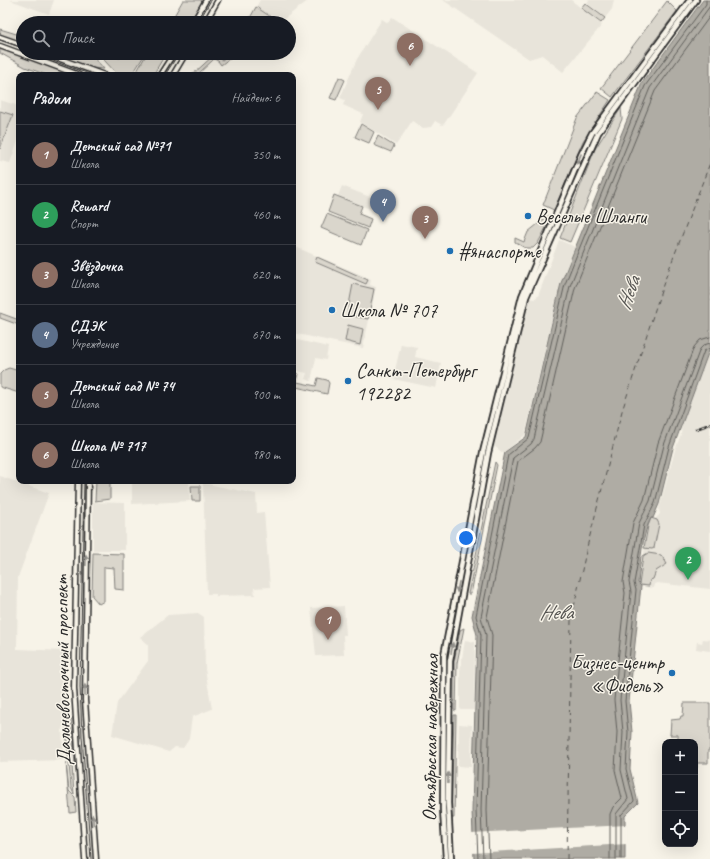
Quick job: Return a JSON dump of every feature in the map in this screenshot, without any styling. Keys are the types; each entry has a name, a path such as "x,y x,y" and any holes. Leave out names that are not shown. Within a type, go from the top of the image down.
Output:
{"main road":[{"path":"197,16 206,0"},
{"path":"209,16 218,0"},
{"path":"486,453 524,297 581,155 592,133 690,0"},
{"path":"524,297 598,133 696,0"},
{"path":"0,37 16,43"},
{"path":"0,46 16,52"},
{"path":"38,60 71,72"},
{"path":"63,60 96,72"},
{"path":"162,72 170,60"},
{"path":"175,72 182,60"},
{"name":"Октябрьская набережная","path":"446,859 442,810 443,663 486,453"},
{"name":"Октябрьская набережная","path":"451,859 448,803 450,661 486,453"},
{"name":"Дальневосточный проспект","path":"78,484 74,688 85,859"},
{"name":"Дальневосточный проспект","path":"88,484 85,700 96,859"}],"shaded area":[{"path":"10,0 54,0 49,14"},
{"path":"183,0 203,0 193,16 174,16"},
{"path":"260,0 309,0 288,16 270,16 256,7"},
{"path":"443,0 571,0 602,25 563,72 542,55 529,59"},
{"path":"589,0 614,0 612,9 605,18 587,3"},
{"path":"667,1 677,11 612,97 601,88"},
{"path":"585,3 605,18 601,23 581,8"},
{"path":"256,7 270,16 251,16"},
{"path":"392,17 478,73 444,124 442,125 435,121 431,127 423,128 412,121 396,145 360,122 363,114 343,105 345,100 340,98 357,59 382,19 388,23"},
{"path":"0,29 16,34 16,41 0,35"},
{"path":"0,48 16,54 16,60 34,60 68,72 39,72 25,67 0,53"},
{"path":"70,60 94,60 104,69 92,68"},
{"path":"104,60 141,60 134,72 115,72"},
{"path":"143,60 162,60 155,72 137,72"},
{"path":"208,60 213,60 200,72 195,72"},
{"path":"216,60 227,60 221,65"},
{"path":"339,77 345,80 336,100 330,98"},
{"path":"597,92 610,100 583,141 554,210 543,205 577,118"},
{"path":"0,100 16,105 16,146 10,163 0,161"},
{"path":"621,108 622,119 570,242 560,238 595,149"},
{"path":"0,111 13,115 0,149"},
{"path":"361,124 374,132 369,143 355,137"},
{"path":"378,136 394,146 391,152 374,145"},
{"path":"342,186 375,199 370,209 338,196"},
{"path":"334,195 362,206 359,214 371,219 368,228 328,212"},
{"path":"327,214 367,230 361,245 321,228"},
{"path":"548,216 551,216 551,218 538,243 533,248 525,248 515,242 515,238 524,242 528,232"},
{"path":"559,240 575,247 560,284 525,435 503,453 494,446 529,298 534,299 538,296"},
{"name":"Школа № 707","path":"296,247 371,279 370,285 376,287 363,348 296,334"},
{"path":"317,257 368,280 366,284 315,262"},
{"path":"353,284 374,289 368,319 347,315"},
{"path":"0,313 16,319 16,324 0,318"},
{"path":"348,325 363,329 360,345 345,341"},
{"path":"296,340 328,347 326,360 316,358 311,381 305,379 307,373 296,371"},
{"path":"401,344 417,347 415,357 441,363 436,388 393,379"},
{"path":"710,348 710,589 657,583 654,584 653,588 639,586 648,526 660,514 659,509 675,450 681,434 682,423"},
{"path":"9,368 16,370 16,392 0,387 0,374"},
{"path":"296,373 299,374 296,382"},
{"path":"318,378 327,380 329,383 327,394 296,387 297,382 316,386"},
{"path":"495,462 497,465 471,594 468,594"},
{"path":"0,476 16,482 16,484 23,484 49,493 18,577 17,649 65,651 66,717 62,729 64,760 0,762"},
{"path":"96,484 110,484 110,499 95,501"},
{"path":"132,484 189,484 190,501 132,504"},
{"path":"203,484 256,494 257,513 264,512 270,587 254,588 255,595 216,596 216,594 207,594"},
{"path":"191,486 200,486 200,501 192,501"},
{"path":"93,502 125,503 125,550 93,550"},
{"path":"651,518 657,520 659,524 654,548 652,549 644,548"},
{"path":"93,553 124,554 124,590 115,589 114,568 104,567 104,601 99,604 92,596"},
{"path":"648,553 661,555 667,564 656,571 653,579 650,580 649,586 639,585 643,556"},
{"path":"344,606 346,635 343,635 344,655 316,656 311,608"},
{"path":"198,613 204,617 205,669 212,709 192,717 189,739 183,748 175,747 169,752 112,735 117,703 148,661 148,644 140,637 168,615"},
{"path":"464,628 457,663 456,711 454,710 454,662 460,630"},
{"path":"703,639 710,640 710,651 696,649 697,642 702,643"},
{"path":"465,640 475,642 474,710 460,710 460,671"},
{"path":"684,703 710,703 710,750 708,750 708,763 698,763 698,739 678,739 678,735 670,735 671,720 680,719 681,716 683,716"},
{"path":"454,715 456,715 454,818 451,818"},
{"path":"73,717 79,796 78,797 71,720"},
{"path":"69,722 74,794 71,788 66,728"},
{"path":"459,724 472,725 471,767 458,766"},
{"path":"66,762 69,791 75,797 76,812 70,813"}],"water":[{"name":"Нева","path":"703,0 710,0 710,348 673,448 659,504 645,532 642,550 638,583 641,586 629,701 632,732 630,769 638,803 625,816 625,859 474,859 472,811 477,635 472,616 505,452 526,437 561,283 642,83"}],"pier":[{"path":"627,825 627,844 472,853 471,833"}],"ferry route":[{"path":"567,859 571,621 587,547 622,411 664,282 710,163"}],"tram line":[{"path":"202,16 211,0"},
{"path":"0,40 16,46"},
{"path":"50,60 84,72"},
{"path":"167,72 175,60"},
{"path":"84,484 80,687 91,859"}],"railway":[{"path":"696,429 710,424"}],"place":[{"name":"Школа № 717","path":"410,66"},
{"name":"Детский сад № 74","path":"378,110"},
{"name":"Веселые Шланги","path":"528,216"},
{"name":"СДЭК","path":"383,222"},
{"name":"Звёздочка","path":"425,239"},
{"name":"#янаспорте","path":"450,251"},
{"name":"Школа № 707","path":"332,310"},
{"name":"Санкт-Петербург 192282","path":"348,381"},
{"name":"Reward","path":"688,580"},
{"name":"Детский сад №71","path":"328,640"},
{"name":"Бизнес-центр «Фидель»","path":"672,673"}]}
